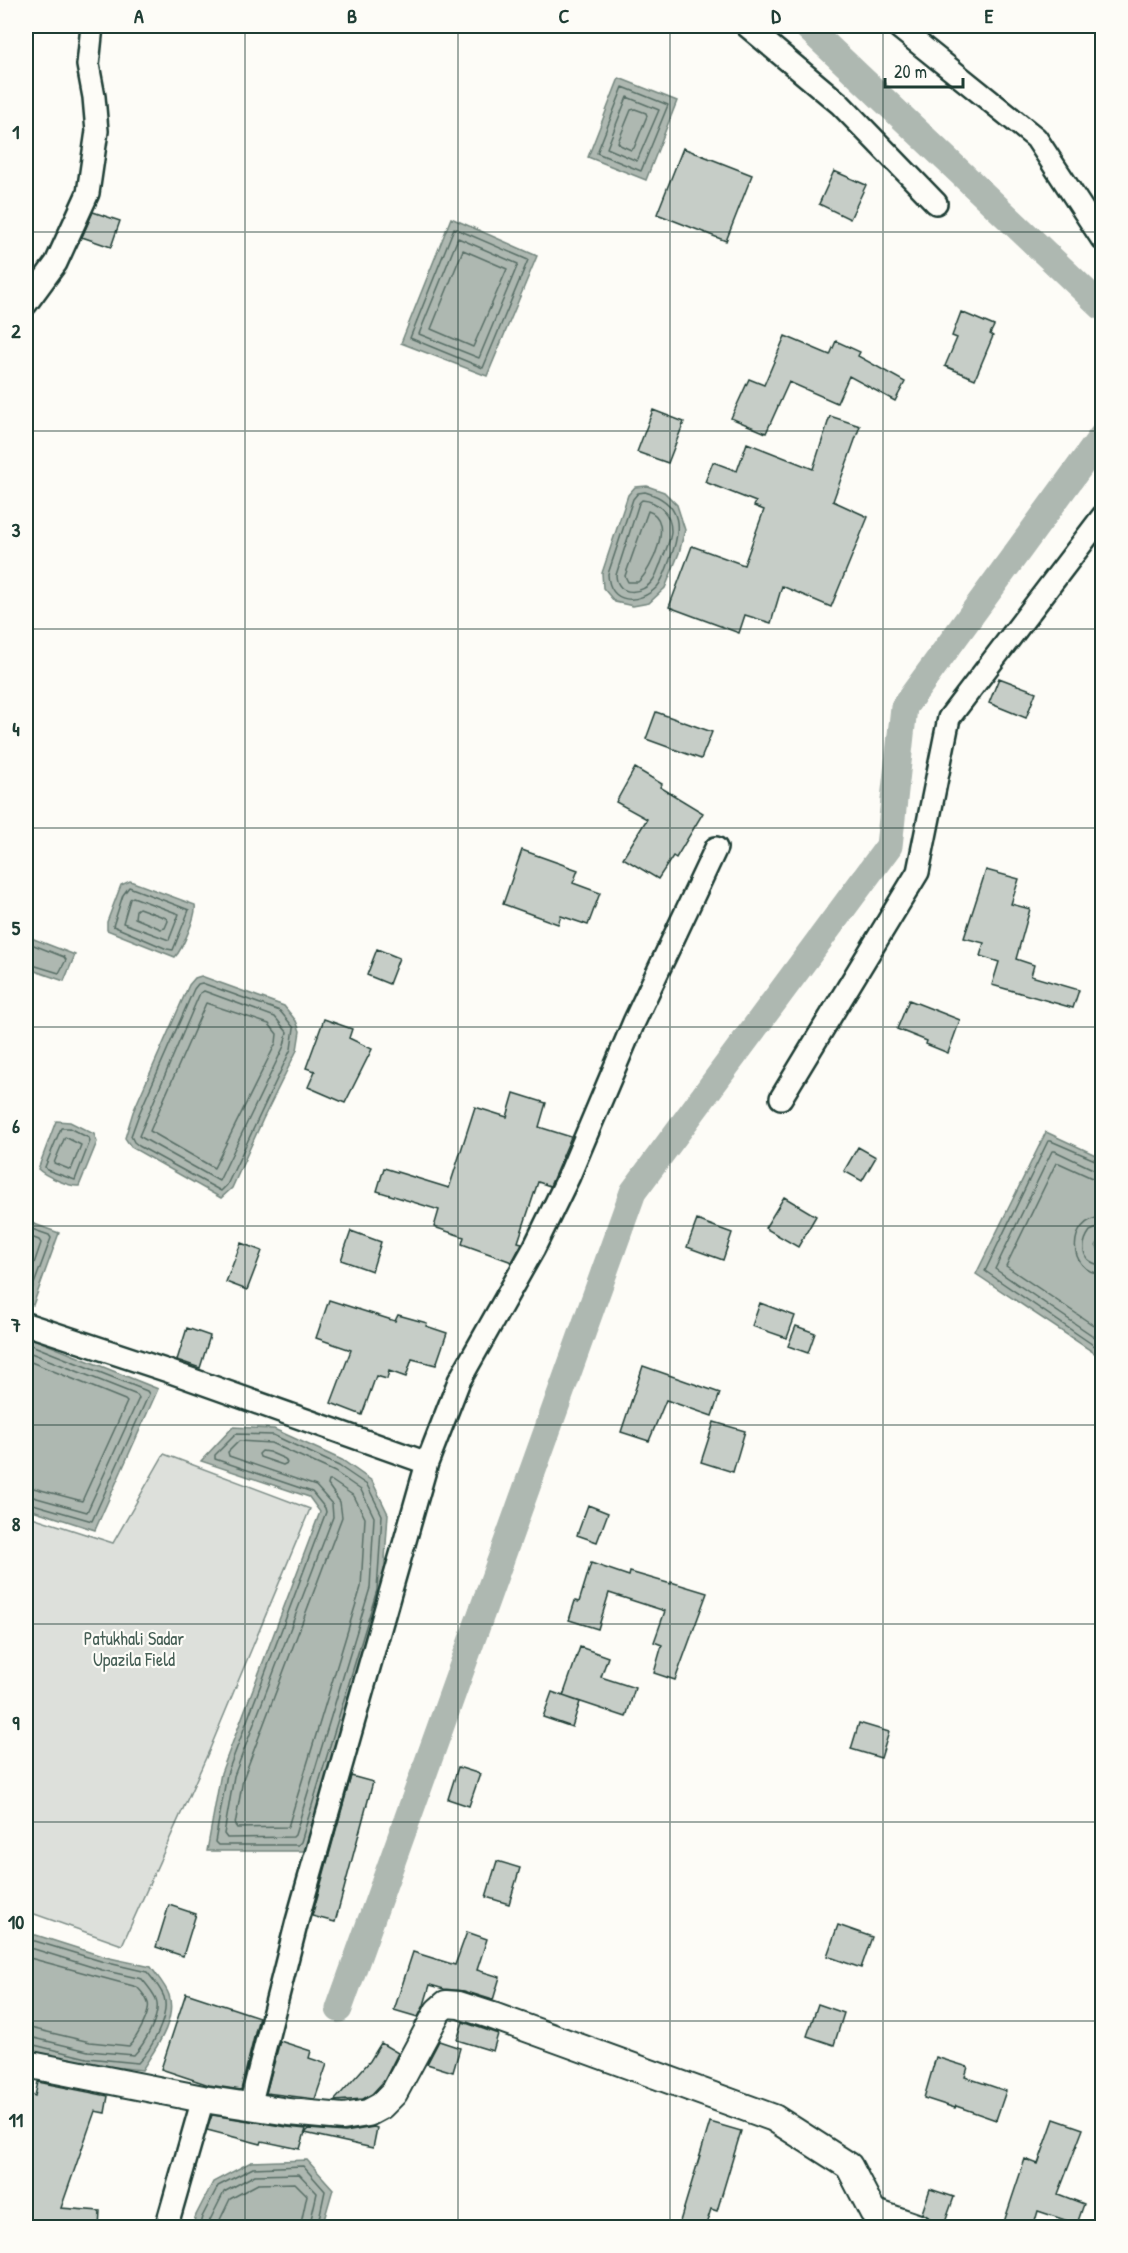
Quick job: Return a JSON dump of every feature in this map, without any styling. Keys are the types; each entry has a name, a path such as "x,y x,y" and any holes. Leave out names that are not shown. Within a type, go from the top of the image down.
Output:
{"street":[{"path":"26,304 56,263 88,193 97,131 88,65 92,26"},
{"path":"747,26 840,104 936,203"},
{"path":"897,26 1036,138 1102,239"},
{"path":"781,1098 918,873 949,718 1102,517"},
{"path":"250,2106 297,1921 427,1463 459,1381 534,1248 568,1176 634,1022 716,848"},
{"path":"26,1324 168,1371 427,1463"},
{"path":"26,2064 203,2098 343,2118 368,2113 381,2106 394,2093 438,2011 446,2004 459,2005 774,2118 849,2166 873,2212 918,2228"},
{"path":"166,2228 203,2098"}],"green space":[{"name":"Patukhali Sadar Upazila Field","path":"164,1454 310,1509 209,1751 122,1945 26,1911 26,1515 113,1543"}],"water":[{"path":"619,78 677,101 646,180 588,157"},
{"path":"451,218 537,256 487,376 401,343"},
{"path":"647,486 664,492 677,505 685,530 679,553 665,588 649,603 633,606 615,602 603,588 602,573 628,495 635,487"},
{"path":"130,881 195,905 188,932 175,957 107,930 107,922 121,885"},
{"path":"26,936 75,955 64,981 26,968"},
{"path":"201,976 284,1006 296,1021 300,1031 297,1050 232,1188 221,1198 131,1147 125,1138 133,1112 189,985 195,978"},
{"path":"56,1121 70,1122 94,1134 97,1142 79,1186 70,1185 38,1169"},
{"path":"1046,1132 1102,1158 1102,1236 1096,1246 1102,1254 1102,1358 976,1274"},
{"path":"26,1221 59,1233 33,1305 26,1302"},
{"path":"26,1336 158,1389 95,1530 26,1508"},
{"path":"233,1427 274,1429 342,1460 372,1481 388,1514 383,1590 305,1851 207,1851 221,1773 320,1512 309,1497 201,1461"},
{"path":"26,1935 36,1935 105,1957 151,1967 164,1985 171,2005 163,2034 142,2070 86,2064 26,2049"},
{"path":"307,2160 333,2189 322,2227 192,2227 213,2182 251,2162"}],"building":[{"path":"683,148 752,175 726,241 657,214"},
{"path":"834,171 866,185 850,219 819,204"},
{"path":"93,212 120,221 111,247 82,237"},
{"path":"961,312 994,326 990,334 993,336 975,379 945,366 957,338 952,336"},
{"path":"785,336 830,355 836,341 860,352 858,356 905,382 895,401 849,376 837,403 789,382 766,433 731,418 749,379 764,385"},
{"path":"653,410 684,422 668,463 637,452"},
{"path":"830,416 860,426 833,501 868,517 831,607 782,586 771,623 745,615 739,633 669,607 692,546 744,565 764,510 754,506 756,502 705,482 713,462 737,471 747,443 813,469"},
{"path":"999,678 1036,692 1026,718 989,703"},
{"path":"656,712 712,732 701,759 646,739"},
{"path":"635,768 662,784 660,787 703,813 676,858 673,856 658,879 623,858 647,819 616,802"},
{"path":"522,850 578,870 573,883 600,893 588,925 561,916 558,924 503,904"},
{"path":"986,870 1019,879 1011,904 1030,909 1016,959 1034,965 1031,976 1079,990 1073,1008 992,985 999,962 980,956 984,943 964,938"},
{"path":"377,949 399,958 389,984 367,975"},
{"path":"909,1000 960,1020 948,1053 926,1044 927,1041 897,1029"},
{"path":"324,1019 352,1029 349,1038 372,1049 345,1103 308,1087 315,1071 306,1068"},
{"path":"514,1093 546,1103 539,1127 571,1137 550,1186 538,1182 518,1242 522,1243 512,1262 462,1244 464,1237 434,1227 439,1210 377,1191 384,1168 449,1188 475,1107 507,1117"},
{"path":"858,1147 876,1157 862,1181 844,1171"},
{"path":"784,1197 816,1216 798,1247 765,1228"},
{"path":"697,1220 732,1233 723,1260 687,1247"},
{"path":"351,1231 381,1242 372,1271 341,1260"},
{"path":"241,1243 262,1251 247,1290 226,1282"},
{"path":"329,1300 395,1321 398,1315 427,1323 426,1326 447,1333 436,1365 412,1359 406,1377 389,1371 387,1379 376,1376 362,1415 331,1403 351,1350 316,1338"},
{"path":"760,1303 795,1316 787,1338 752,1326"},
{"path":"796,1326 815,1333 808,1353 788,1346"},
{"path":"187,1328 210,1336 200,1368 177,1360"},
{"path":"643,1366 720,1393 712,1416 666,1400 649,1441 621,1432"},
{"path":"714,1422 745,1431 733,1472 701,1462"},
{"path":"588,1505 608,1513 597,1542 577,1535"},
{"path":"591,1563 629,1576 630,1572 707,1593 675,1680 654,1673 662,1645 654,1642 665,1611 609,1593 598,1629 569,1620 575,1601 579,1602"},
{"path":"580,1647 608,1657 601,1677 635,1688 626,1717 563,1696"},
{"path":"552,1692 580,1702 572,1727 543,1717"},
{"path":"859,1723 889,1732 881,1758 851,1749"},
{"path":"458,1767 480,1774 469,1806 448,1799"},
{"path":"351,1776 373,1782 335,1922 312,1916"},
{"path":"497,1861 520,1868 509,1904 486,1897"},
{"path":"169,1905 196,1914 183,1956 156,1947"},
{"path":"838,1925 872,1937 861,1968 827,1956"},
{"path":"467,1932 487,1939 477,1970 500,1977 493,2000 464,1991 430,1985 418,2017 394,2010 413,1952 455,1965"},
{"path":"186,1993 259,2017 241,2090 209,2085 161,2069"},
{"path":"818,2004 844,2013 834,2045 807,2036"},
{"path":"463,2022 498,2034 493,2051 457,2040"},
{"path":"280,2041 311,2051 309,2058 327,2064 315,2099 266,2093"},
{"path":"439,2041 460,2048 453,2072 427,2064"},
{"path":"381,2043 398,2053 384,2081 372,2094 363,2099 334,2101 370,2061"},
{"path":"936,2057 968,2067 965,2077 1006,2091 996,2120 924,2098"},
{"path":"38,2082 108,2096 105,2113 95,2111 61,2208 100,2211 99,2228 26,2228 26,2092 35,2096"},
{"path":"212,2115 306,2129 300,2149 262,2141 261,2144 207,2130"},
{"path":"1054,2119 1083,2129 1058,2194 1084,2204 1077,2224 1038,2211 1033,2228 1002,2228 1025,2159 1038,2164"},
{"path":"710,2122 741,2131 717,2211 711,2209 705,2228 678,2228"},
{"path":"377,2128 373,2148 305,2133 309,2129 345,2132"},
{"path":"930,2189 954,2197 943,2228 934,2228 931,2219 922,2213"}],"waterway":[{"path":"806,26 1102,307"},
{"path":"339,2009 633,1192 889,846 904,707 1102,436"}]}
